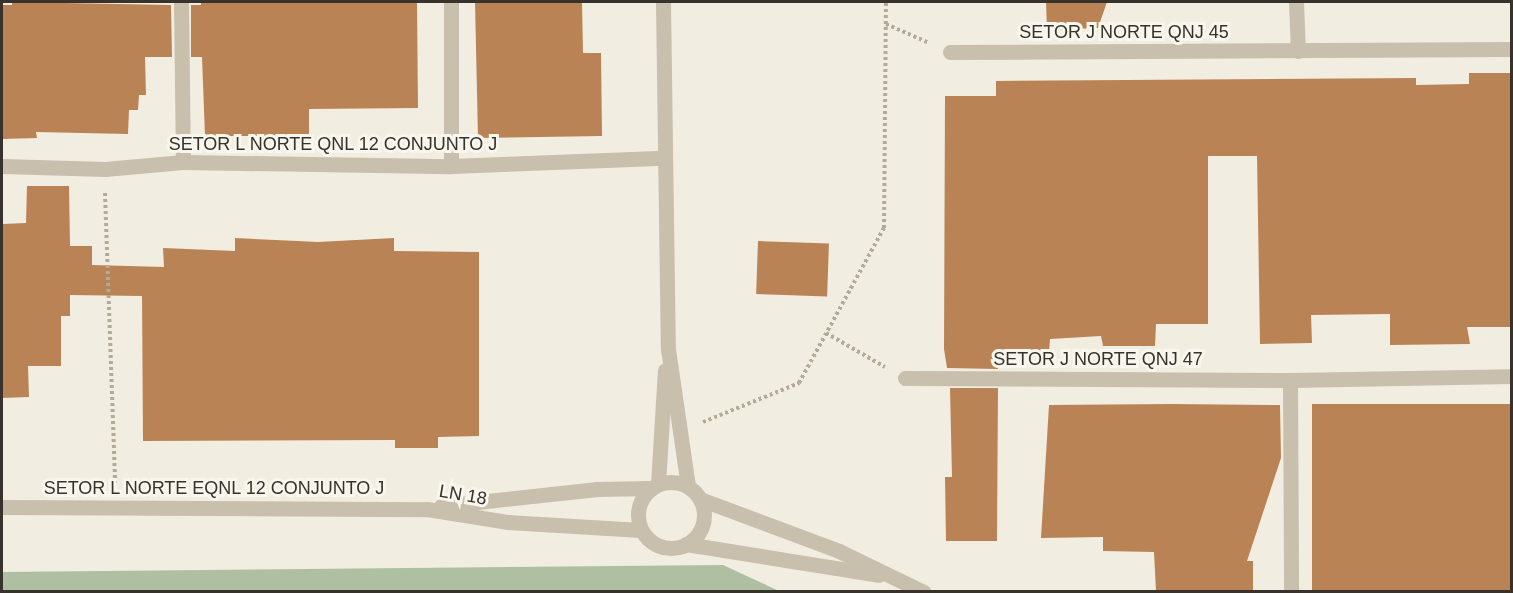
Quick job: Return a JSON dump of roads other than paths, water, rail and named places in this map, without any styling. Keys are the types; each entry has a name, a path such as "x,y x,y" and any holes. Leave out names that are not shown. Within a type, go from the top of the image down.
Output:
{"street":[{"path":"181,2 183,162"},
{"path":"451,2 451,166"},
{"path":"663,2 668,349 688,486"},
{"path":"1296,2 1298,51"},
{"name":"SETOR J NORTE QNJ 45","path":"950,52 1512,49"},
{"name":"SETOR L NORTE QNL 12 CONJUNTO J","path":"2,166 105,169 183,162 451,166 664,158"},
{"path":"654,486 668,349"},
{"name":"SETOR J NORTE QNJ 47","path":"905,378 1290,380 1512,376"},
{"path":"1290,380 1291,591"},
{"path":"900,578 686,544 660,547 641,530 637,515 641,500 654,486 673,481 688,486 700,499 771,523 900,578 924,591"},
{"name":"LN 18","path":"427,509 484,500 654,486"},
{"path":"686,544 703,524 700,499"},
{"name":"SETOR L NORTE EQNL 12 CONJUNTO J","path":"2,507 427,509"},
{"name":"LN 18","path":"427,509 507,522 641,530"}]}
